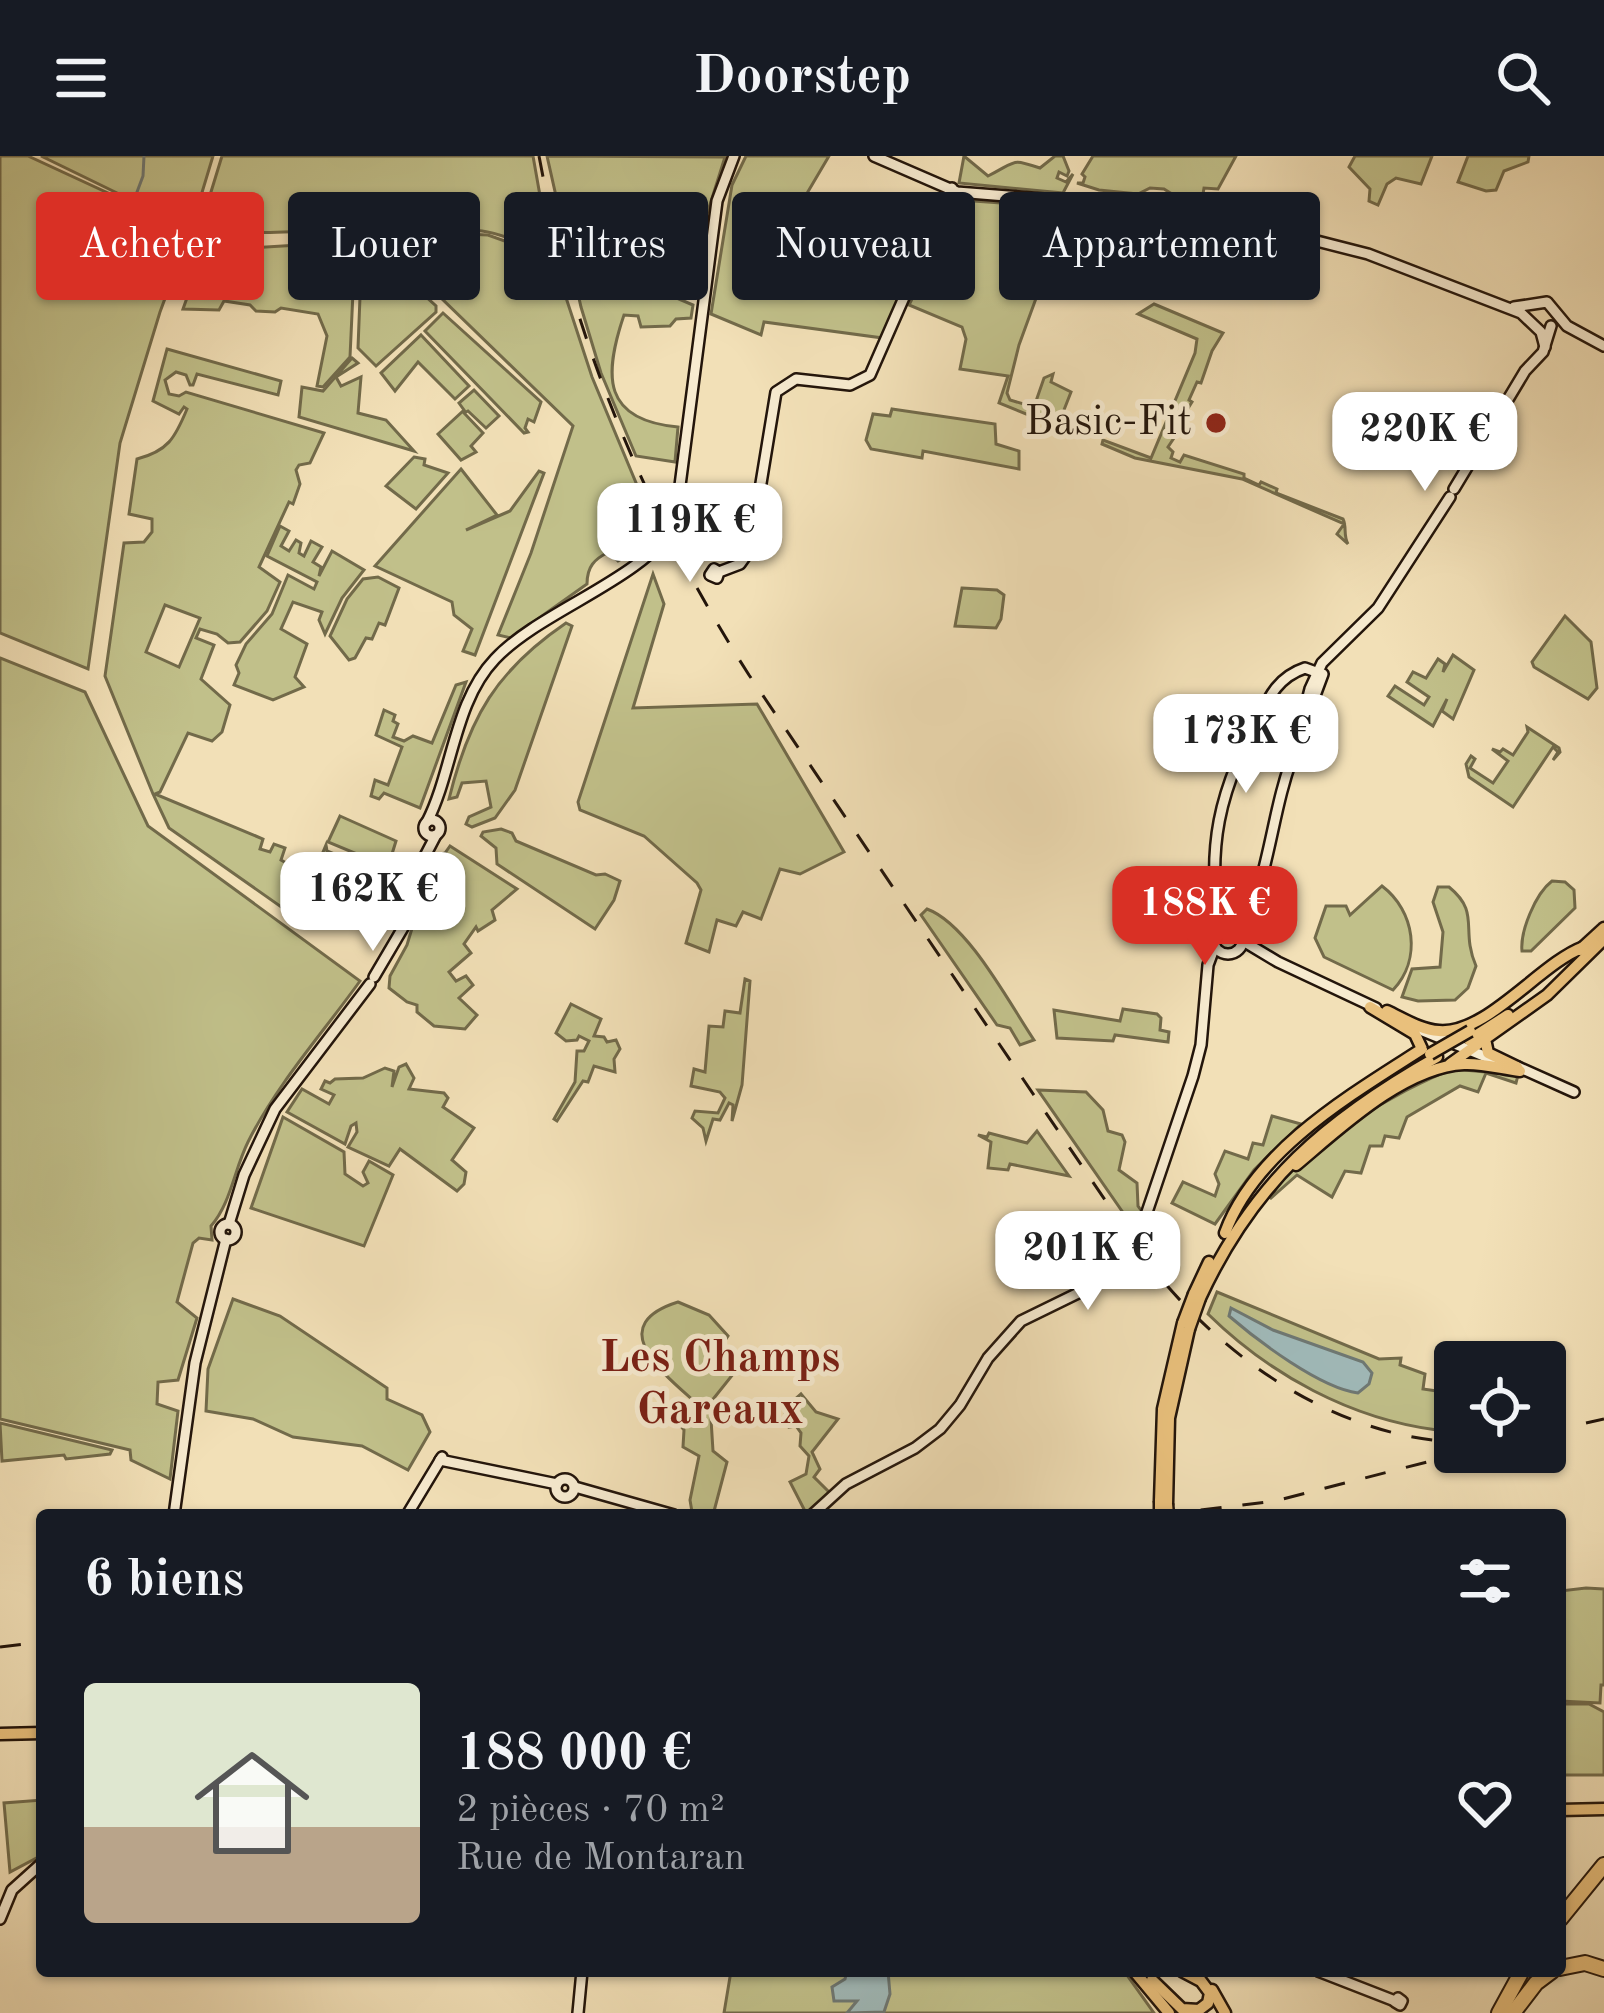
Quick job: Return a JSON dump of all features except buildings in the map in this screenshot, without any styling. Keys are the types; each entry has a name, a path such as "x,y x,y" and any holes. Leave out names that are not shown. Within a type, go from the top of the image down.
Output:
{"highway":[{"path":"1566,1900 1604,1856"},
{"path":"1566,1912 1604,1865"},
{"path":"1566,1967 1585,1964 1604,1969"},
{"path":"1507,2013 1523,1977"},
{"path":"1507,2013 1545,1977"}],"main road":[{"path":"1467,1045 1604,928"},
{"path":"1436,1048 1467,1045 1604,939"},
{"path":"1163,1509 1169,1390 1186,1326 1225,1233 1262,1183 1310,1133 1360,1095 1436,1048 1485,1039 1547,995 1604,939"},
{"path":"1220,1248 1253,1204 1324,1129 1578,949"},
{"path":"1374,1008 1426,1029 1436,1048"},
{"path":"1374,1008 1436,1048 1475,1064 1523,1071"},
{"path":"1485,1039 1488,1053 1523,1071"},
{"path":"0,1736 36,1736"},
{"path":"1566,1813 1604,1813"},
{"path":"1139,1977 1168,2013"},
{"path":"1149,1977 1182,2009 1199,2010 1210,1993 1194,1977"},
{"path":"1149,1977 1179,2013"},
{"path":"1197,1977 1204,1980 1225,2013"}],"street":[{"path":"175,1509 195,1363 226,1239 220,1230 229,1224 244,1174 275,1109 372,980 404,926 437,793 474,689 490,663 518,639 656,548 674,524 680,507 685,421 717,201 734,156"},
{"path":"874,156 901,170 986,196 1154,207 1262,227 1368,254 1529,319 1539,329 1545,347"},
{"path":"819,1509 846,1484 915,1448 940,1429 988,1358 1021,1321 1113,1276 1119,1242 1144,1221 1193,1076 1201,1046 1208,965 1249,918 1256,903 1275,808 1314,683 1335,647 1364,623 1395,586 1525,371 1545,347 1553,321 1547,302 1518,309 1376,254 1207,211 1141,201 952,188"},
{"path":"719,572 740,564 750,550 776,392 796,379 850,385 868,377 952,188"},
{"path":"1529,319 1532,306"},
{"path":"1539,329 1553,321 1604,346"},
{"path":"1314,683 1335,647"},
{"path":"1314,683 1301,669 1282,680 1228,776 1220,811 1216,907 1234,933 1257,951 1374,1008"},
{"path":"1218,950 1214,933 1234,933"},
{"path":"1436,1048 1467,1045 1574,1092"},
{"path":"411,1509 441,1457 555,1485 566,1478 576,1490 650,1509"},
{"path":"0,1919 12,1890 36,1868"},
{"path":"578,2013 581,1977"},
{"path":"1332,1977 1397,2006"}],"shaded area":[{"path":"0,156 28,156 106,192 36,192 36,300 164,300 120,443 88,669 0,633"},
{"path":"41,156 213,156 202,192 115,192"},
{"path":"222,156 533,156 539,192 504,192 504,236 480,231 480,192 288,192 288,231 270,232 264,232 264,192 211,192"},
{"path":"547,156 725,157 708,211 708,192 555,192"},
{"path":"746,156 829,156 808,192 732,192 732,300 899,300 883,338 764,322 761,335 711,314 732,185"},
{"path":"964,156 988,176 1014,163 1040,168 1055,156 1063,156 1069,171 1067,176 1059,172 1057,178 1066,182 1073,174 1064,192 959,183"},
{"path":"1093,156 1236,156 1218,189 1204,188 1203,192 1099,190 1077,183 1083,183 1082,174"},
{"path":"1355,156 1432,156 1421,184 1396,178 1387,184 1378,205 1369,201 1370,189 1349,167"},
{"path":"1468,156 1529,156 1528,162 1504,171 1496,190 1486,191 1458,182"},
{"path":"975,201 999,203 999,300 1035,300 1007,393 1010,400 1034,407 1044,378 1053,374 1051,382 1071,392 1062,415 1067,418 1058,427 999,403 1008,376 960,369 966,339 962,327 909,305 911,300 975,300"},
{"path":"480,235 504,241 504,300 567,300 592,377 654,526 645,544 639,547 628,542 627,556 618,561 609,552 599,558 590,568 587,584 511,638 498,635 531,553 573,426 443,300 480,300"},
{"path":"288,246 288,300 353,300 350,357 323,387 317,386 327,336 318,314 281,308 256,311 250,305 224,301 219,310 183,309 186,300 264,300 264,247"},
{"path":"360,300 429,300 436,306 436,312 376,366 358,348"},
{"path":"579,300 681,300 693,305 691,318 676,319 670,326 641,327 638,316 624,315 613,358 615,392 622,405 653,423 678,427 675,462 636,456 601,373"},
{"path":"1154,304 1223,333 1168,447 1171,458 1180,462 1184,455 1244,474 1259,485 1277,489 1276,493 1343,519 1345,525 1348,544 1337,534 1344,524 1242,479 1135,458 1102,444 1103,440 1151,458 1195,353 1197,339 1138,314"},
{"path":"443,313 541,402 534,422 528,419 528,432 425,331"},
{"path":"421,335 469,386 455,399 418,362 395,391 381,373"},
{"path":"167,349 281,381 278,395 197,374 190,385 186,375 176,372 165,380 169,394 186,392 324,433 310,463 296,470 300,484 293,504 289,502 259,567 280,582 267,611 240,642 228,643 200,629 196,638 214,645 201,679 230,705 222,732 212,741 188,733 155,794 263,839 260,849 270,852 274,844 285,848 281,860 304,873 302,891 287,911 169,828 105,676 124,543 144,542 152,532 152,519 129,514 137,459 169,442 187,409 179,414 153,401","holes":["165,605 200,618 179,667 146,652"]},
{"path":"352,358 358,363 336,377 341,386 361,377 358,413 386,420 414,451 299,417 302,387 323,391"},
{"path":"474,390 499,416 486,428 468,411 464,413 483,433 471,446 476,452 461,460 438,434 464,410 459,403"},
{"path":"892,409 995,424 996,444 1019,451 1019,469 923,451 922,458 871,449 866,440 873,414 890,416"},
{"path":"414,457 448,473 416,509 386,486"},
{"path":"461,469 497,515 466,530 510,511 539,471 544,473 475,655 463,651 472,629 454,615 452,602 375,566"},
{"path":"280,526 289,531 281,546 289,551 296,540 304,556 311,541 322,547 313,562 321,567 319,576 332,551 364,570 342,598 325,634 319,620 322,612 293,602 281,629 307,644 295,677 304,687 273,700 234,685 239,673 236,665 246,644 272,614 288,575 314,589 317,582 267,556"},
{"path":"653,574 664,604 633,708 757,704 844,852 800,874 780,869 761,919 743,912 736,926 717,920 709,952 686,943 701,890 697,883 644,836 580,810 578,802"},
{"path":"378,577 399,588 385,625 379,623 372,639 366,638 349,660 330,636 347,599 363,579"},
{"path":"962,588 997,590 1004,595 996,628 955,626"},
{"path":"1565,616 1591,642 1597,688 1588,699 1532,662"},
{"path":"566,623 572,626 515,790 495,818 472,827 466,824 469,817 491,807 486,781 462,783 457,797 449,799 477,720 521,659"},
{"path":"1453,655 1474,670 1453,719 1442,711 1447,699 1433,726 1388,696 1395,686 1424,705 1429,697 1407,682 1413,672 1426,678 1438,659 1445,664 1443,672"},
{"path":"0,658 85,692 148,826 360,981 260,1121 211,1226 212,1240 199,1238 193,1243 177,1302 197,1318 178,1380 158,1382 157,1404 178,1411 170,1479 131,1460 130,1450 0,1419"},
{"path":"466,682 420,808 384,793 379,799 371,796 375,780 388,785 402,747 376,735 384,710 395,715 393,721 398,724 393,737 404,741 413,736 432,743 456,685"},
{"path":"1527,727 1560,752 1553,760 1558,752 1553,747 1513,807 1469,777 1466,764 1471,756 1475,759 1470,768 1493,783 1508,761 1492,749 1513,755"},
{"path":"340,816 396,841 388,867 328,842"},
{"path":"501,829 512,833 516,841 620,881 595,929 497,864 496,848 481,836"},
{"path":"326,845 327,851 349,860 346,866 332,861 326,877 335,882 340,873 359,881 361,874 350,868 353,862 386,872 384,877 378,875 367,899 369,907 311,881"},
{"path":"450,846 517,889 492,910 495,920 478,931 476,927 464,944 471,953 449,972 456,981 466,976 473,985 459,998 477,1015 465,1029 434,1026 417,1012 417,1005 389,988 434,856"},
{"path":"1552,881 1565,882 1574,890 1575,908 1531,951 1522,951 1530,914"},
{"path":"1382,886 1402,908 1411,936 1408,964 1393,990 1324,957 1315,938 1326,906 1346,906 1350,915"},
{"path":"1438,887 1449,887 1464,905 1476,966 1468,988 1455,1000 1402,997 1412,969 1440,967 1443,932 1433,902"},
{"path":"927,909 972,947 1034,1040 1020,1045 1010,1028 997,1025 921,915"},
{"path":"745,979 750,981 742,1085 732,1121 733,1105 729,1103 720,1120 713,1119 706,1141 703,1128 692,1118 695,1111 718,1113 725,1098 720,1092 691,1086 694,1069 705,1072 709,1026 723,1027 725,1011 740,1013"},
{"path":"571,1004 601,1019 594,1036 616,1040 620,1049 614,1059 615,1072 594,1066 588,1082 583,1081 557,1121 575,1082 577,1051 584,1051 589,1041 579,1036 566,1041 556,1033"},
{"path":"1123,1009 1157,1014 1160,1030 1169,1032 1168,1042 1115,1035 1113,1041 1057,1038 1054,1010 1120,1021"},
{"path":"406,1064 414,1078 409,1089 444,1093 448,1098 443,1107 474,1128 452,1160 466,1172 457,1191 400,1149 389,1166 348,1147 357,1132 356,1123 345,1144 287,1112 302,1089 329,1104 334,1095 321,1089 325,1081 363,1078 385,1068 394,1071 392,1087 399,1067"},
{"path":"1453,1069 1518,1075 1516,1083 1486,1073 1478,1092 1460,1086 1407,1117 1399,1138 1385,1136 1382,1146 1370,1146 1361,1173 1345,1171 1332,1197 1297,1175 1270,1199 1282,1181 1324,1142 1406,1090"},
{"path":"1038,1090 1086,1092 1103,1110 1108,1131 1122,1135 1119,1170 1137,1183 1143,1213 1131,1224"},
{"path":"1272,1116 1301,1124 1254,1170 1215,1224 1172,1203 1183,1182 1215,1196 1219,1184 1215,1174 1225,1151 1248,1159 1253,1143 1263,1145"},
{"path":"283,1117 344,1152 345,1174 363,1186 368,1183 363,1172 369,1161 393,1175 364,1246 251,1208"},
{"path":"1037,1131 1069,1176 1010,1164 1008,1170 988,1168 991,1142 978,1135 989,1133 1027,1143"},
{"path":"1217,1292 1379,1359 1401,1358 1400,1365 1425,1374 1423,1389 1434,1391 1434,1429 1374,1416 1314,1391 1258,1356 1208,1314"},
{"path":"233,1299 280,1316 387,1388 387,1399 422,1415 430,1432 408,1470 362,1446 293,1437 253,1419 206,1411 208,1369"},
{"path":"678,1302 709,1315 728,1336 722,1345 742,1363 710,1403 713,1451 727,1462 715,1509 692,1509 699,1456 683,1447 684,1430 679,1424 695,1402 647,1351 644,1324"},
{"path":"801,1394 816,1412 838,1419 812,1452 820,1469 814,1477 830,1493 813,1509 804,1509 790,1482 806,1474 809,1456 800,1446 801,1433 796,1426 789,1427 784,1409"},
{"path":"0,1423 112,1450 66,1459 64,1455 2,1461"},
{"path":"1604,1589 1600,1703 1566,1701 1566,1590"},
{"path":"1566,1704 1589,1704 1604,1712 1604,1775 1566,1775"},
{"path":"36,1800 36,1858 10,1872 4,1803"},
{"path":"730,1977 1128,1977 1154,2013 724,2013"}],"water":[{"path":"1231,1308 1273,1330 1363,1362 1372,1373 1369,1384 1358,1393 1308,1373 1229,1316"},
{"path":"889,1977 890,1994 884,2012 847,2013 857,2001 834,2001 832,1987 845,1979"}],"waterway":[{"path":"137,192 144,156"}],"railway":[{"path":"539,156 572,293 594,360 647,490 712,615 1143,1256 1205,1325 1280,1383 1364,1424 1434,1439"},
{"path":"1566,1427 1604,1419"},
{"path":"1209,1509 1275,1501 1434,1460"},
{"path":"0,1647 36,1643"}],"place":[{"name":"Basic-Fit","path":"1216,423"}],"district":[{"name":"Les Champs Gareaux","path":"720,1385"}]}
